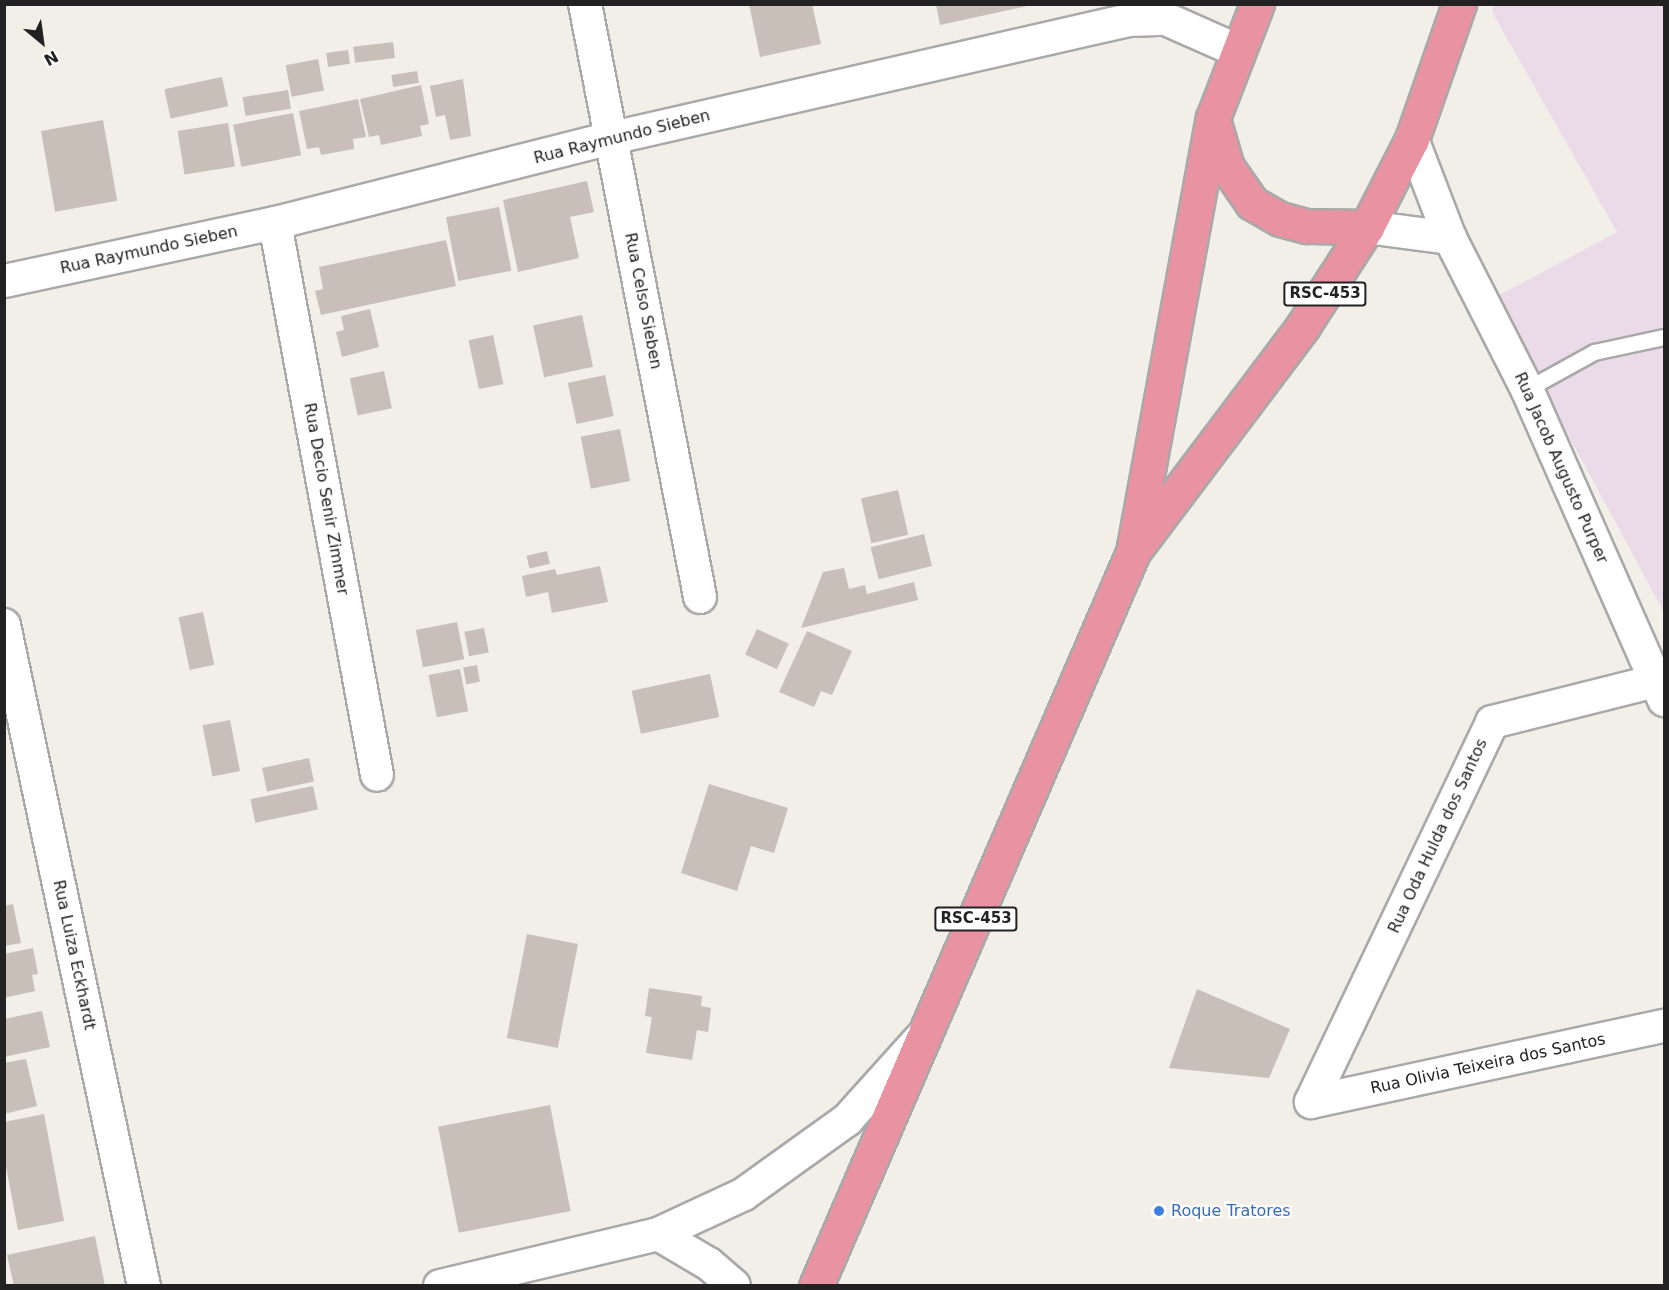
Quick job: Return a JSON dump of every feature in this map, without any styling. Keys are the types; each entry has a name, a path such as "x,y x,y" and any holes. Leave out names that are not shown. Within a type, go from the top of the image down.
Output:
{"highway":[{"name":"RSC-453","path":"816,1286 1133,552 1213,118 1236,50 1257,4"},
{"name":"RSC-453","path":"1133,552 1296,335 1367,227 1412,139 1459,4"},
{"path":"1213,118 1227,167 1252,203 1280,219 1307,226 1367,227"}],"street":[{"name":"Rua Celso Sieben","path":"585,4 700,597"},
{"name":"Rua Raymundo Sieben","path":"4,281 275,223 612,138 1129,20 1166,19 1236,50"},
{"name":"Rua Jacob Augusto Purper","path":"1412,139 1450,238 1527,389 1660,691"},
{"name":"Rua Decio Senir Zimmer","path":"275,223 377,775"},
{"path":"1367,227 1450,238"},
{"name":"Rua Luiza Eckhardt","path":"4,625 144,1286"},
{"name":"Rua Oda Hulda dos Santos","path":"1311,1102 1492,722 1660,691"},
{"name":"Rua Olivia Teixeira dos Santos","path":"1311,1102 1665,1026"},
{"path":"441,1286 658,1234 744,1194 800,1156 847,1120 928,1031"},
{"path":"658,1234 709,1264 734,1286"}],"lane":[{"path":"1527,389 1594,352 1665,337"}],"shaded area":[{"path":"1494,4 1664,5 1664,612 1494,298 1617,232 1492,12"}],"building":[{"path":"749,4 812,4 821,44 760,57"},
{"path":"936,4 1032,4 1032,5 940,25"},
{"path":"393,42 395,58 355,63 353,47"},
{"path":"348,50 350,64 328,67 326,53"},
{"path":"318,59 324,90 292,97 286,65"},
{"path":"417,71 419,83 393,87 391,75"},
{"path":"222,77 228,106 171,119 164,89"},
{"path":"463,79 471,136 450,140 445,115 436,117 430,86"},
{"path":"421,85 429,124 420,126 422,136 381,145 379,135 369,137 360,99"},
{"path":"288,90 291,109 246,116 243,97"},
{"path":"358,99 366,137 353,139 354,149 321,155 319,147 307,149 299,111"},
{"path":"293,113 301,155 241,167 233,125"},
{"path":"103,120 117,201 55,212 41,131"},
{"path":"228,123 235,166 185,174 178,131"},
{"path":"587,181 594,212 570,217 579,258 518,272 503,200"},
{"path":"499,207 511,271 458,281 446,217"},
{"path":"446,240 456,286 321,315 315,291 323,289 319,267"},
{"path":"370,309 379,347 342,357 336,332 344,330 341,316"},
{"path":"582,315 593,367 544,377 533,325"},
{"path":"493,335 503,384 479,389 469,340"},
{"path":"384,371 392,408 358,415 350,378"},
{"path":"605,375 614,416 577,424 568,383"},
{"path":"620,429 630,481 591,489 581,437"},
{"path":"898,490 908,535 871,543 861,499"},
{"path":"924,534 932,566 879,579 871,547"},
{"path":"547,551 550,564 529,568 527,556"},
{"path":"600,566 608,602 552,613 548,592 526,597 522,576 555,569 557,575"},
{"path":"844,568 849,589 865,585 867,594 914,582 918,600 801,628 823,572"},
{"path":"203,612 214,665 190,670 179,617"},
{"path":"457,622 464,659 423,667 416,630"},
{"path":"484,628 489,653 469,656 464,632"},
{"path":"757,629 789,644 777,669 745,654"},
{"path":"807,631 852,651 832,695 821,691 814,707 779,692"},
{"path":"477,665 480,682 466,684 463,667"},
{"path":"460,669 468,711 437,717 429,675"},
{"path":"710,674 719,717 641,734 632,691"},
{"path":"230,720 240,771 212,776 203,725"},
{"path":"309,758 314,781 267,791 262,768"},
{"path":"709,784 788,808 774,853 751,846 737,891 681,873"},
{"path":"313,786 318,809 255,823 250,799"},
{"path":"13,904 21,943 4,946 4,906"},
{"path":"527,934 578,944 558,1048 507,1038"},
{"path":"33,948 38,974 32,975 35,991 4,998 4,954"},
{"path":"649,988 702,996 701,1006 711,1008 708,1032 697,1030 692,1060 646,1053 652,1017 645,1016"},
{"path":"1197,989 1290,1029 1269,1078 1169,1068"},
{"path":"42,1011 50,1047 4,1057 4,1019"},
{"path":"26,1059 37,1106 4,1114 4,1063"},
{"path":"550,1105 571,1211 459,1233 438,1127"},
{"path":"44,1114 64,1221 18,1230 4,1156 4,1122"},
{"path":"95,1236 105,1286 14,1286 7,1255"}],"place":[{"name":"Roque Tratores","path":"1159,1211"}]}
